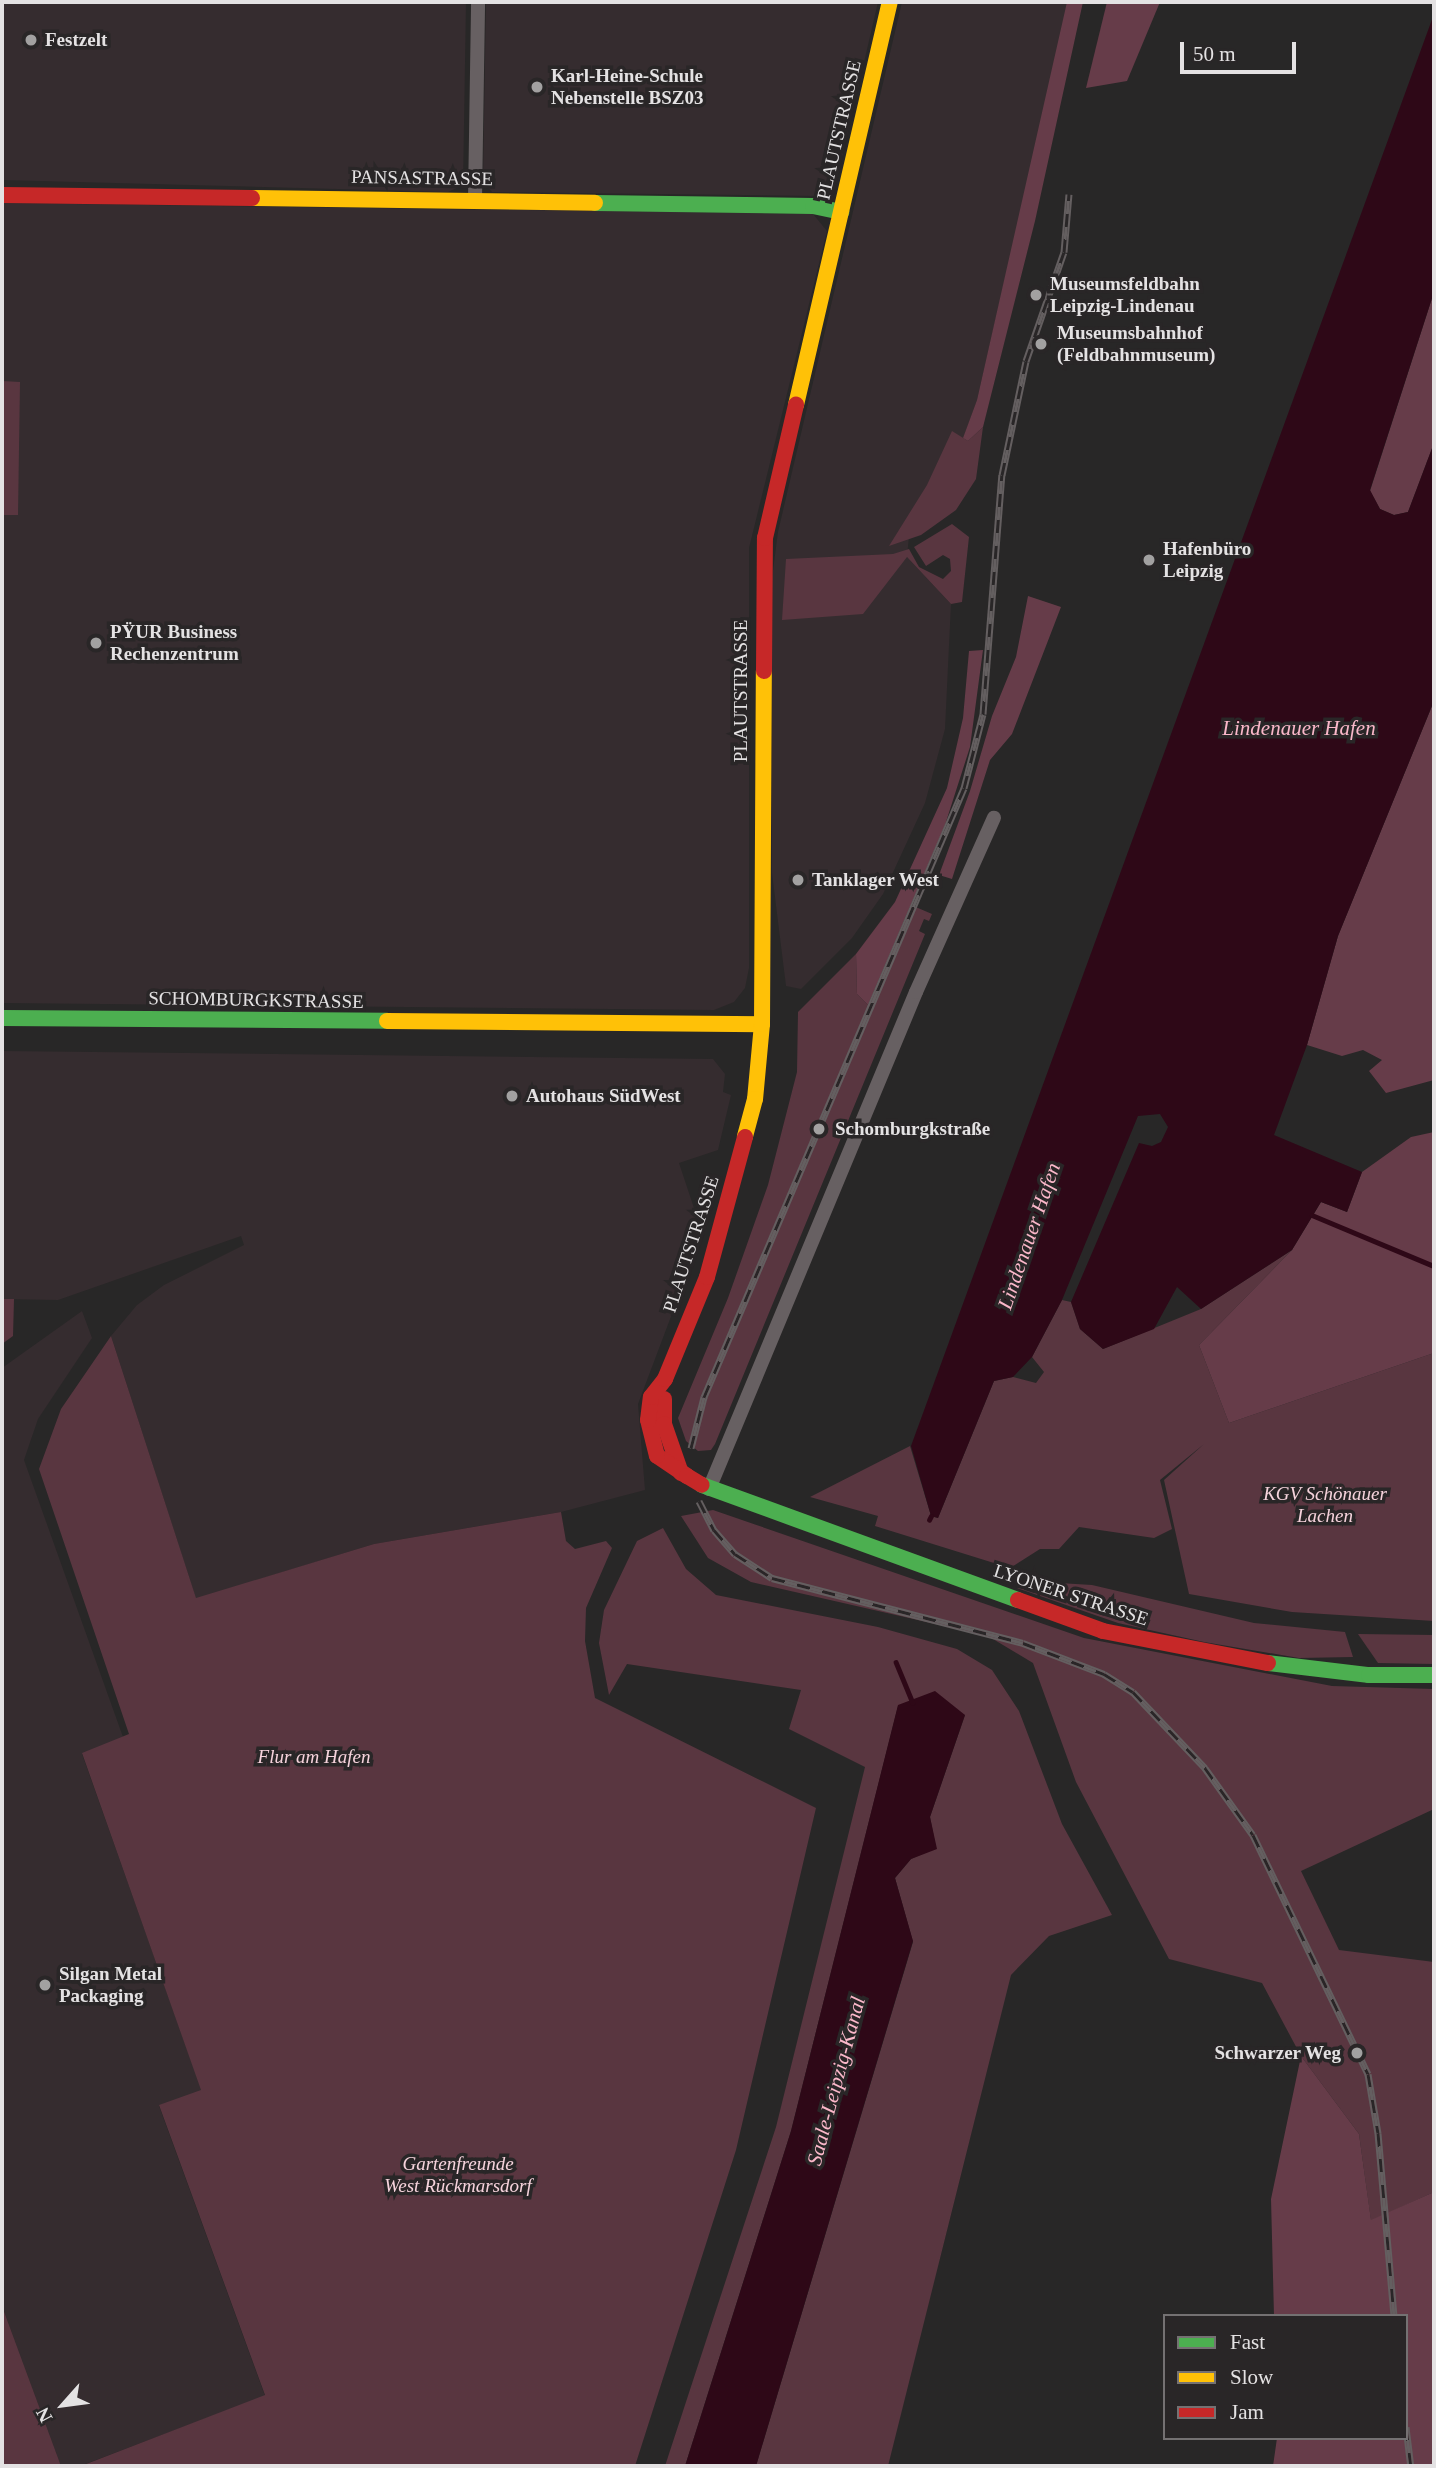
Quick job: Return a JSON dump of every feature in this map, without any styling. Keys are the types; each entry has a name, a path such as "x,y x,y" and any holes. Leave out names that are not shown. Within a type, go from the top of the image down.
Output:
{"main road":[{"name":"PLAUTSTRASSE","path":"706,1487 657,1456 650,1438 651,1397 665,1378 707,1277 757,1087 762,1024 762,568 765,538 890,2"},
{"name":"PANSASTRASSE","path":"2,194 813,206 841,212"},
{"name":"SCHOMBURGKSTRASSE","path":"2,1018 762,1024"},
{"name":"LYONER STRASSE","path":"706,1487 1103,1632 1203,1654 1273,1664 1369,1675 1434,1675"}],"street":[{"path":"475,199 478,2"},
{"path":"706,1487 916,992 994,818"}],"shaded area":[{"path":"2,2 466,2 463,185 448,192 2,180"},
{"path":"486,2 878,2 836,183 816,196 492,192 483,182"},
{"path":"902,2 1069,2 977,400 956,459 909,536 907,557 951,604 945,729 925,803 883,894 852,938 801,989 786,986 772,873 771,586 778,532"},
{"path":"1067,2 1083,2 1035,221 983,427 968,441 963,438 977,400"},
{"path":"1107,2 1160,2 1127,81 1086,88"},
{"path":"2,203 813,214 827,231 749,548 749,968 745,988 734,1002 714,1010 2,1003"},
{"path":"1434,292 1434,443 1408,512 1394,515 1380,509 1370,491"},
{"path":"1028,596 1061,607 1012,734 990,760 952,879 939,875 970,791 992,716 1016,657"},
{"path":"983,650 970,747 945,825 868,1005 857,994 856,954 895,902 947,788 963,718 969,651"},
{"path":"1434,701 1434,1080 1386,1093 1369,1071 1382,1060 1363,1050 1342,1056 1307,1045 1338,936"},
{"path":"2,1051 713,1059 725,1074 723,1092 731,1095 718,1150 679,1163 700,1226 698,1245 638,1404 645,1490 561,1512 374,1544 196,1599 111,1336 137,1305 164,1285 244,1245 241,1236 58,1300 2,1299"},
{"path":"1434,1132 1434,1353 1229,1423 1199,1345 1292,1250 1321,1202 1347,1212 1362,1172 1411,1137"},
{"path":"82,1311 92,1338 38,1419 24,1460 123,1737 82,1754 202,2091 159,2106 265,2396 80,2466 61,2466 2,2306 2,1368"},
{"path":"1301,2056 1359,2134 1371,2220 1434,2192 1434,2466 1273,2466 1277,2440 1408,2440 1408,2314 1274,2314 1271,2199"}],"green space":[{"path":"2,381 20,382 18,515 2,515"},
{"path":"983,427 976,479 956,510 921,535 889,546 927,485 952,431 968,441"},
{"path":"952,524 969,537 962,602 951,604 907,557 863,614 782,620 786,559 893,554 909,549 919,567 943,579 951,571 950,559 943,555 926,566 914,547"},
{"path":"911,905 932,914 929,921 924,919 919,931 925,934 715,1444 711,1450 698,1451 686,1441 678,1418 728,1298 768,1185 797,1072 798,1012 856,954 857,994 868,1005"},
{"name":"KGV Schönauer Lachen","path":"1292,1250 1199,1345 1229,1423 1434,1353 1434,1621 1292,1612 1189,1594 1164,1480 1204,1444 1160,1480 1172,1529 1154,1538 1079,1527 1059,1549 1040,1549 1010,1568 875,1526 878,1516 810,1497 910,1446 931,1516 938,1518 994,1381 1013,1377 1036,1383 1044,1372 1032,1357 1062,1300 1071,1302 1080,1329 1103,1349 1201,1309"},
{"path":"2,1299 14,1299 13,1336 2,1344"},
{"name":"Gartenfreunde West Rückmarsdorf","path":"111,1336 196,1598 374,1544 561,1512 566,1541 575,1549 606,1541 612,1548 586,1608 585,1641 595,1698 816,1808 736,2150 635,2466 81,2466 265,2395 159,2105 201,2090 82,1753 129,1734 39,1469 61,1409"},
{"path":"713,1510 1084,1638 1332,1686 1434,1689 1434,1809 1301,1871 1339,1950 1434,1962 1434,2192 1371,2221 1359,2134 1301,2056 1262,1983 1169,1959 1076,1782 1033,1663 988,1636 751,1582 708,1558 681,1516"},
{"path":"663,1528 686,1569 716,1595 878,1627 957,1649 992,1670 1019,1711 1062,1824 1112,1915 1049,1936 1011,1975 888,2466 756,2466 913,1942 895,1878 911,1859 936,1848 930,1817 965,1715 898,1706 791,2131 685,2466 665,2466 776,2127 865,1767 789,1729 801,1690 627,1664 609,1695 599,1643 604,1610 637,1541"},
{"path":"1059,1583 1092,1585 1254,1623 1345,1632 1353,1657 1299,1658 1204,1642 1118,1623 1017,1588"},
{"path":"1358,1634 1434,1635 1434,1664 1378,1663"},
{"path":"2,2306 61,2466 2,2466"}],"water":[{"name":"Lindenauer Hafen","path":"1434,14 1434,292 1370,490 1380,509 1394,515 1408,512 1434,443 1434,701 1338,936 1307,1045 1274,1135 1362,1172 1347,1212 1321,1202 1292,1250 1201,1309 1177,1287 1154,1329 1103,1349 1080,1329 1071,1302 1139,1143 1152,1146 1161,1142 1168,1127 1160,1114 1138,1116 1062,1300 1032,1357 1013,1377 994,1381 938,1518 931,1516 911,1446"},
{"name":"Saale-Leipzig-Kanal","path":"935,1691 965,1715 930,1817 937,1849 911,1859 895,1878 913,1941 756,2466 685,2466 791,2131 898,1705"}],"waterway":[{"path":"1312,1215 1434,1266"},
{"name":"Lindenauer Hafen","path":"929,1520 931,1516"},
{"path":"896,1662 913,1703"}],"railway":[{"path":"691,1448 704,1397 964,788 983,714 1002,475 1026,361 1064,252 1069,194"},
{"path":"699,1501 714,1530 735,1554 772,1578 1023,1643 1104,1674 1133,1692 1205,1768 1253,1835 1368,2074 1378,2133 1394,2314"},
{"path":"1408,2440 1411,2466"}],"traffic: fast":[{"path":"595,203 813,206 841,212"},
{"path":"2,1018 387,1021"},
{"path":"702,1485 1018,1600"},
{"path":"1268,1663 1369,1675 1434,1675"}],"traffic: slow":[{"path":"796,405 890,2"},
{"path":"252,198 595,203"},
{"path":"762,1024 764,671"},
{"path":"387,1021 762,1024 755,1099 745,1137"}],"traffic: jam":[{"path":"2,195 252,198"},
{"path":"764,671 765,538 796,405"},
{"path":"687,1476 657,1456 648,1420 651,1397 665,1379 707,1277 745,1137"},
{"path":"664,1399 664,1424 681,1473"},
{"path":"687,1476 702,1485"},
{"path":"1018,1600 1103,1631 1268,1663"}],"place":[{"name":"Festzelt","path":"31,40"},
{"name":"Karl-Heine-Schule Nebenstelle BSZ03","path":"537,87"},
{"name":"Museumsfeldbahn Leipzig-Lindenau","path":"1036,295"},
{"name":"Museumsbahnhof (Feldbahnmuseum)","path":"1041,344"},
{"name":"Hafenbüro Leipzig","path":"1149,560"},
{"name":"PŸUR Business Rechenzentrum","path":"96,643"},
{"name":"Tanklager West","path":"798,880"},
{"name":"Autohaus SüdWest","path":"512,1096"},
{"name":"Schomburgkstraße","path":"819,1129"},
{"name":"Silgan Metal Packaging","path":"45,1985"},
{"name":"Schwarzer Weg","path":"1357,2053"}],"park label":[{"name":"Flur am Hafen","path":"314,1757"}]}
